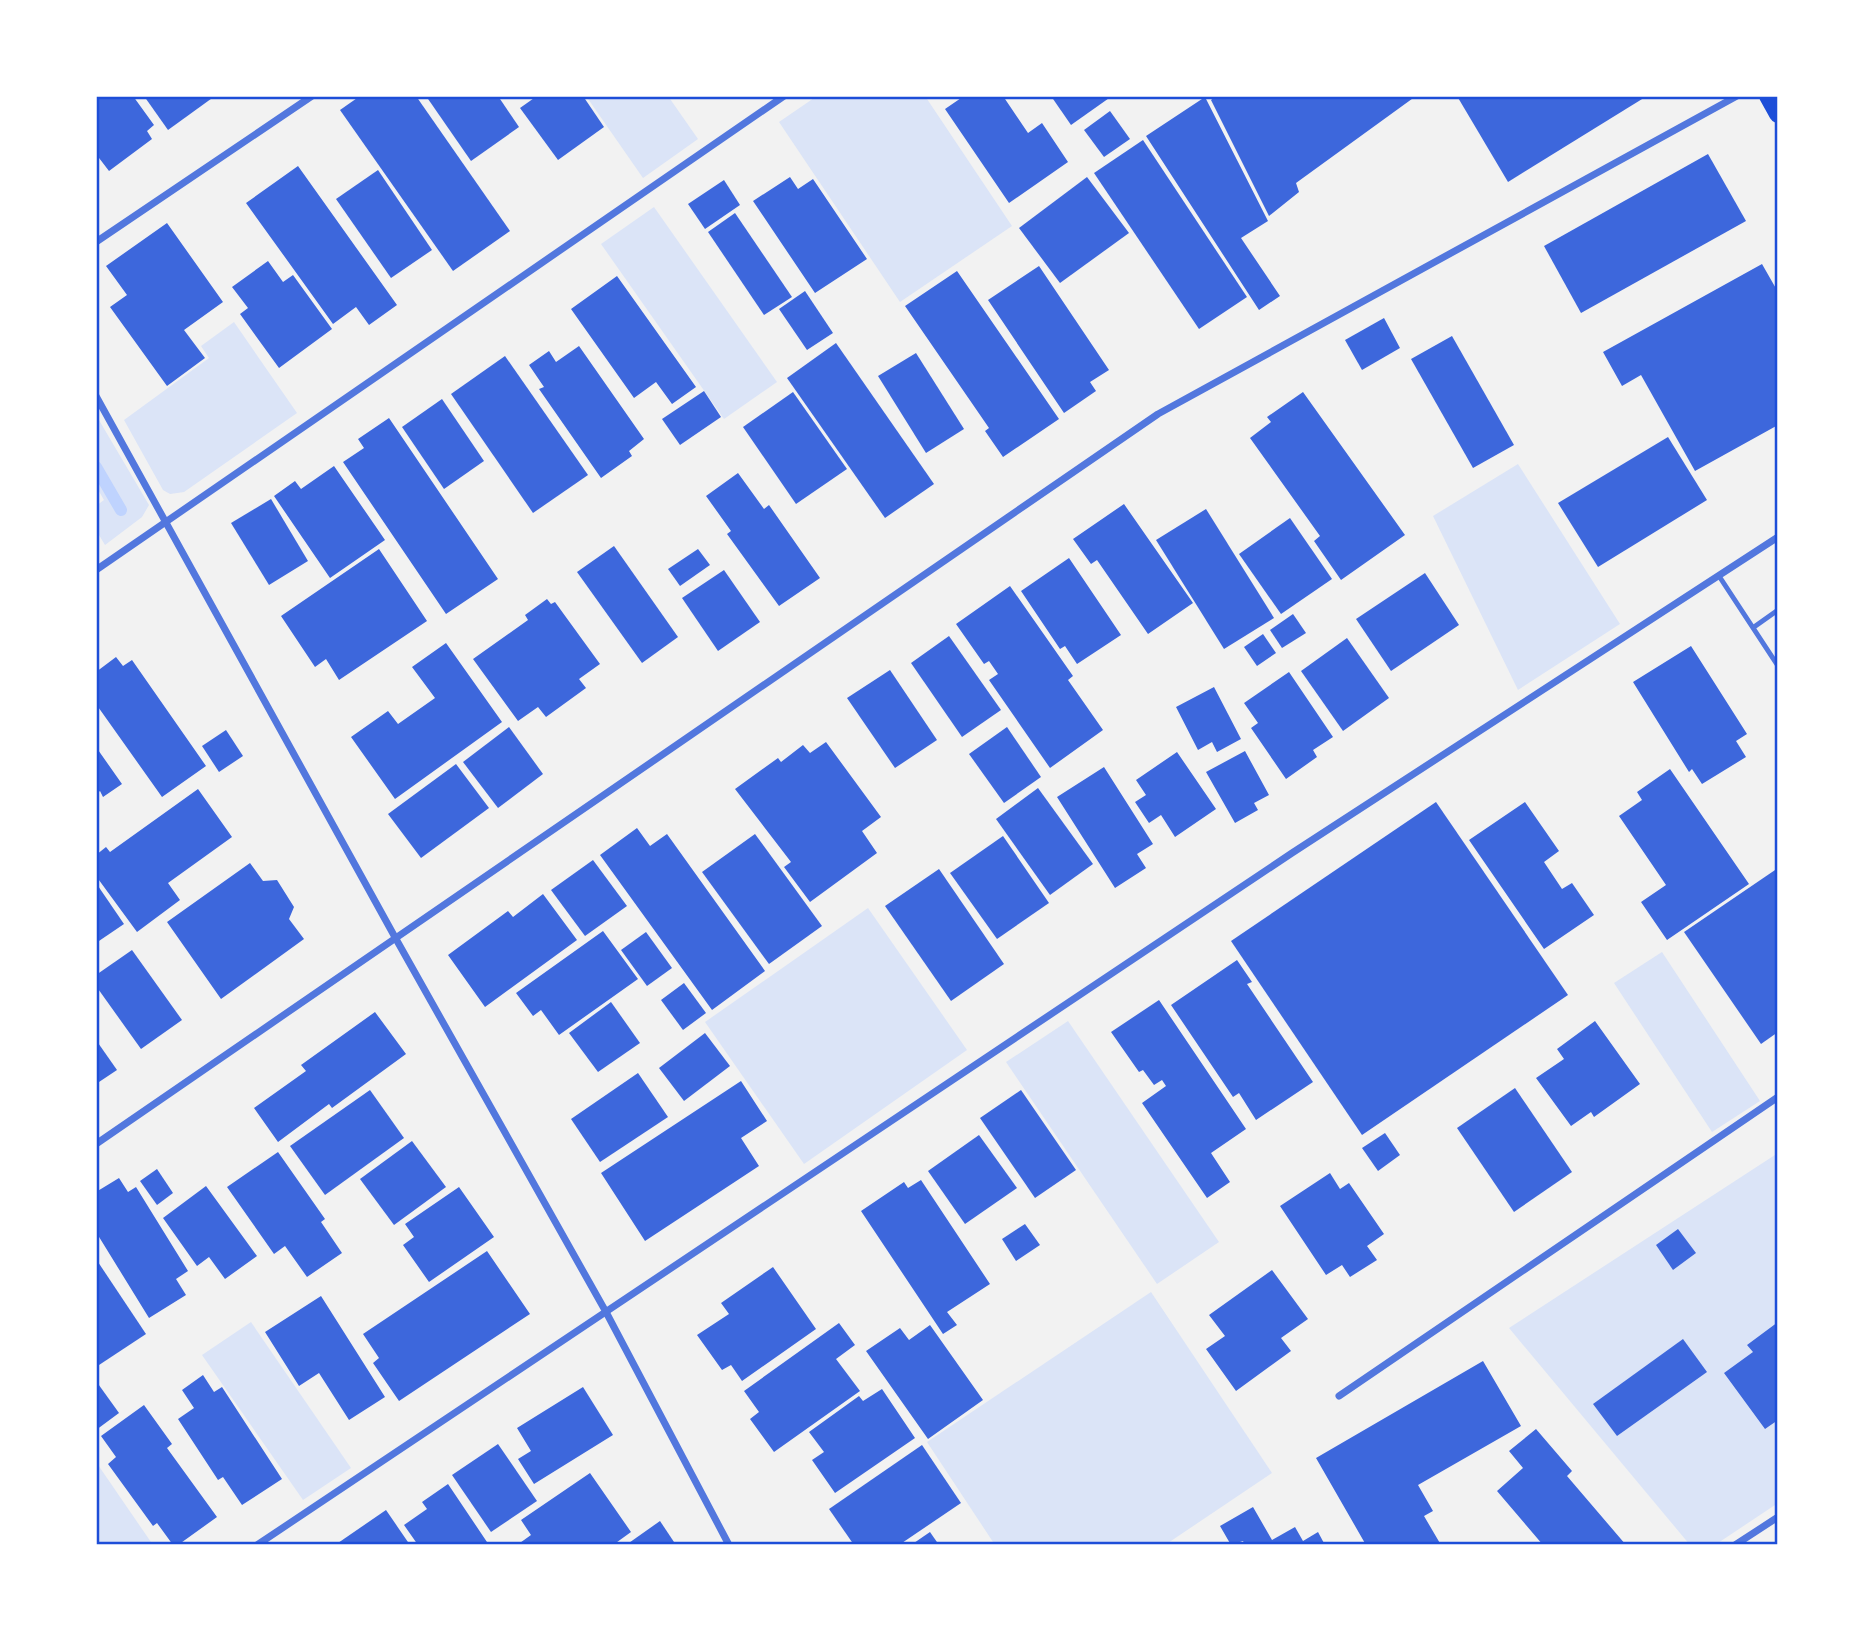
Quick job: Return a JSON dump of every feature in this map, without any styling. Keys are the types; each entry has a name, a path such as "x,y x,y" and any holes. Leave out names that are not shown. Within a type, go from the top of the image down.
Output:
{"main road":[{"path":"1768,96 1778,114"}],"street":[{"path":"96,242 312,96"},
{"path":"96,570 785,96"},
{"path":"96,1144 1158,414 1737,96"},
{"path":"96,396 606,1312 729,1545"},
{"path":"257,1545 1281,861 1778,537"},
{"path":"1339,1396 1778,1097"},
{"path":"1735,1545 1778,1517"}],"lane":[{"path":"1719,576 1778,666"},
{"path":"1754,627 1778,610"}],"shaded area":[{"path":"586,96 668,96 698,139 643,178"},
{"path":"817,96 925,96 1012,226 900,302 779,122"},
{"path":"654,207 777,382 724,419 601,244"},
{"path":"234,322 297,413 184,492 170,494 163,490 124,420 209,358 201,346"},
{"path":"96,415 149,505 142,517 105,545 96,530 96,506 104,500 96,486"},
{"path":"1518,464 1620,624 1518,690 1433,516"},
{"path":"868,908 967,1050 804,1164 705,1022"},
{"path":"1662,952 1760,1101 1712,1132 1614,983"},
{"path":"1068,1021 1219,1242 1157,1284 1006,1062"},
{"path":"1778,1153 1778,1503 1715,1545 1690,1545 1509,1328"},
{"path":"1151,1292 1272,1473 1165,1545 995,1545 927,1442"},
{"path":"251,1322 351,1468 303,1500 202,1355"},
{"path":"96,1462 153,1545 96,1545"}],"building":[{"path":"96,96 133,96 154,125 147,131 152,139 109,171 96,154"},
{"path":"144,96 215,96 168,130"},
{"path":"360,96 416,96 510,231 453,271 340,110"},
{"path":"426,96 498,96 519,127 471,161"},
{"path":"537,96 583,96 604,127 558,160 520,108"},
{"path":"964,96 1003,96 1028,133 1042,123 1068,162 1009,203 945,109"},
{"path":"1051,96 1112,96 1071,125"},
{"path":"1216,96 1416,96 1296,183 1299,192 1269,216 1211,100"},
{"path":"1457,96 1647,96 1508,182"},
{"path":"1205,97 1268,221 1241,238 1280,296 1259,310 1146,136"},
{"path":"1110,111 1130,139 1104,157 1084,130"},
{"path":"1143,140 1247,297 1199,329 1094,173"},
{"path":"1708,154 1746,221 1581,313 1544,246"},
{"path":"298,166 397,305 369,325 356,307 333,324 246,203"},
{"path":"378,170 432,250 391,278 336,199"},
{"path":"790,177 798,189 813,179 867,259 815,293 753,201"},
{"path":"1087,177 1129,233 1060,283 1019,228"},
{"path":"724,180 740,205 705,229 688,204"},
{"path":"735,213 792,297 764,315 708,232"},
{"path":"167,223 223,302 184,330 205,358 167,386 110,307 127,295 106,266"},
{"path":"268,261 283,282 293,275 332,329 279,368 240,314 248,308 232,287"},
{"path":"1762,264 1778,292 1778,425 1695,471 1641,375 1622,386 1603,352"},
{"path":"1039,266 1109,370 1090,382 1096,391 1064,413 988,300"},
{"path":"957,271 1059,419 1003,457 985,431 989,428 905,306"},
{"path":"617,276 696,387 672,404 656,382 634,398 571,309"},
{"path":"805,291 833,333 807,350 779,309"},
{"path":"1384,318 1400,348 1362,370 1345,340"},
{"path":"1452,336 1514,445 1473,468 1411,359"},
{"path":"836,343 934,484 885,518 787,378"},
{"path":"579,346 644,439 629,451 632,456 601,478 539,389 544,387 529,365 549,351 556,362"},
{"path":"916,353 964,429 926,453 878,376"},
{"path":"505,356 588,475 533,513 451,394"},
{"path":"704,391 721,417 680,445 662,419"},
{"path":"793,392 847,469 796,504 743,427"},
{"path":"1303,392 1405,535 1341,580 1314,541 1320,536 1250,438 1271,422 1267,417"},
{"path":"442,399 484,461 444,489 402,427"},
{"path":"389,418 498,579 446,614 343,462 364,448 358,439"},
{"path":"1668,437 1707,500 1598,567 1558,503"},
{"path":"334,466 385,540 330,578 274,496 295,481 301,489"},
{"path":"738,473 764,509 769,505 820,578 779,606 727,534 731,531 706,496"},
{"path":"271,499 308,561 269,585 231,523"},
{"path":"1124,504 1193,603 1148,634 1097,560 1091,564 1073,539"},
{"path":"1206,509 1274,618 1224,649 1156,540"},
{"path":"1290,518 1332,579 1281,614 1239,554"},
{"path":"614,546 678,637 642,663 577,572"},
{"path":"379,549 427,621 339,680 326,659 315,667 281,616"},
{"path":"698,549 710,565 680,586 668,569"},
{"path":"1069,558 1121,635 1077,664 1065,646 1060,649 1021,591"},
{"path":"724,570 760,622 718,651 682,598"},
{"path":"1425,573 1459,625 1391,671 1356,619"},
{"path":"1010,586 1073,676 1068,680 1103,730 1050,768 989,680 998,674 989,661 984,664 956,624"},
{"path":"547,599 551,604 555,602 600,664 579,679 586,688 546,717 538,707 518,721 473,659 528,620 525,615"},
{"path":"1293,614 1306,633 1282,648 1270,630"},
{"path":"1263,634 1276,653 1257,666 1244,647"},
{"path":"949,636 1001,710 962,737 911,663"},
{"path":"1347,638 1389,698 1343,731 1301,671"},
{"path":"446,643 502,722 395,799 351,737 388,711 398,724 435,698 412,667"},
{"path":"1691,646 1747,734 1736,741 1746,757 1702,784 1692,769 1689,772 1633,682"},
{"path":"116,657 123,666 132,660 206,766 162,797 96,704 96,672"},
{"path":"890,670 937,740 895,768 847,698"},
{"path":"1289,672 1333,737 1313,750 1317,757 1286,779 1251,728 1258,723 1244,703"},
{"path":"1214,687 1241,739 1217,752 1212,742 1198,750 1176,707"},
{"path":"509,727 543,774 498,808 463,762"},
{"path":"1007,727 1041,777 1004,803 969,754"},
{"path":"226,730 243,756 219,772 202,746"},
{"path":"826,742 881,817 862,831 877,853 810,902 784,867 791,862 735,789 778,758 781,762 803,745 810,753"},
{"path":"96,747 122,784 103,797 100,791 96,794"},
{"path":"1245,751 1269,795 1254,803 1258,810 1235,823 1206,772"},
{"path":"1177,752 1216,809 1175,837 1161,815 1149,823 1135,802 1146,795 1136,780"},
{"path":"456,764 489,808 421,858 388,814"},
{"path":"1104,767 1153,844 1137,854 1146,868 1115,888 1057,797"},
{"path":"1670,769 1749,884 1667,940 1641,902 1666,885 1619,816 1642,800 1637,792"},
{"path":"1038,788 1093,864 1050,895 996,819"},
{"path":"198,789 232,837 168,883 180,900 137,932 96,876 96,855 106,847 110,852"},
{"path":"1436,802 1568,995 1362,1135 1231,941"},
{"path":"1525,802 1559,851 1544,862 1562,889 1572,883 1594,915 1544,949 1469,840"},
{"path":"637,828 650,846 667,834 765,971 712,1010 600,855"},
{"path":"755,834 822,926 769,964 702,872"},
{"path":"1003,836 1049,903 997,939 950,873"},
{"path":"593,860 627,906 585,936 551,890"},
{"path":"250,863 263,881 277,880 294,907 289,919 304,939 221,999 167,922"},
{"path":"1778,868 1778,1032 1761,1044 1684,932"},
{"path":"939,869 1004,964 951,1001 885,906"},
{"path":"96,883 124,924 96,943"},
{"path":"543,894 577,940 485,1007 448,955 508,911 513,917"},
{"path":"603,931 638,979 559,1035 541,1010 533,1016 516,993"},
{"path":"646,932 672,968 647,986 621,950"},
{"path":"132,950 182,1020 141,1049 96,986 96,975"},
{"path":"1237,960 1252,982 1247,984 1313,1082 1256,1120 1239,1093 1233,1097 1171,1005"},
{"path":"684,983 706,1013 683,1030 661,1000"},
{"path":"1159,1000 1246,1129 1211,1153 1230,1182 1207,1198 1142,1103 1166,1086 1162,1080 1154,1085 1143,1070 1139,1072 1111,1032"},
{"path":"611,1002 640,1043 598,1072 569,1033"},
{"path":"375,1012 406,1054 332,1108 329,1104 278,1142 254,1108 306,1071 301,1065"},
{"path":"1595,1021 1640,1084 1594,1117 1591,1112 1571,1126 1536,1078 1564,1059 1557,1049"},
{"path":"705,1033 730,1066 684,1101 659,1068"},
{"path":"96,1040 117,1070 96,1084"},
{"path":"638,1073 668,1117 600,1162 571,1119"},
{"path":"741,1081 767,1121 741,1138 759,1166 645,1241 601,1173"},
{"path":"1515,1088 1572,1172 1514,1212 1457,1128"},
{"path":"370,1090 404,1138 325,1195 290,1146"},
{"path":"1021,1090 1076,1170 1035,1198 980,1118"},
{"path":"1385,1133 1400,1155 1378,1171 1362,1148"},
{"path":"979,1135 1017,1188 965,1224 928,1171"},
{"path":"412,1141 446,1187 394,1225 360,1179"},
{"path":"278,1152 325,1219 321,1222 342,1253 307,1277 285,1246 274,1254 227,1187"},
{"path":"157,1169 173,1193 157,1205 140,1181"},
{"path":"1330,1173 1340,1189 1349,1183 1384,1234 1367,1246 1377,1260 1350,1277 1342,1265 1326,1275 1280,1206"},
{"path":"119,1178 128,1192 136,1187 188,1271 176,1279 186,1295 149,1318 96,1232 96,1213 99,1211 96,1208 96,1192"},
{"path":"921,1180 990,1284 947,1312 957,1325 943,1334 861,1211 904,1182 908,1188"},
{"path":"206,1186 257,1256 225,1279 209,1257 197,1266 163,1218"},
{"path":"459,1187 494,1237 429,1282 403,1245 414,1237 405,1224"},
{"path":"1025,1224 1040,1245 1016,1261 1002,1239"},
{"path":"1678,1229 1696,1253 1673,1270 1656,1245"},
{"path":"487,1251 530,1314 399,1401 373,1363 379,1358 363,1334"},
{"path":"96,1259 146,1334 96,1367"},
{"path":"773,1267 816,1329 742,1381 731,1365 722,1370 697,1335 729,1314 721,1303"},
{"path":"1272,1270 1308,1319 1281,1338 1291,1351 1236,1391 1206,1349 1225,1336 1209,1315"},
{"path":"321,1296 385,1397 349,1420 319,1373 299,1386 265,1332"},
{"path":"1778,1322 1778,1420 1765,1429 1724,1373 1753,1352 1747,1345"},
{"path":"839,1323 855,1345 836,1359 860,1391 774,1452 750,1419 759,1412 744,1391"},
{"path":"930,1325 983,1400 928,1439 866,1351 900,1328 909,1340"},
{"path":"1683,1339 1707,1372 1617,1436 1593,1404"},
{"path":"1483,1361 1521,1426 1418,1485 1433,1511 1424,1516 1441,1545 1366,1545 1316,1458"},
{"path":"203,1375 214,1392 222,1387 282,1479 242,1505 223,1477 218,1480 178,1419 194,1408 182,1390"},
{"path":"96,1381 119,1413 96,1430"},
{"path":"583,1387 613,1435 534,1484 518,1459 531,1451 517,1428"},
{"path":"882,1389 915,1438 835,1493 812,1460 824,1452 809,1432 859,1396 863,1401"},
{"path":"144,1405 172,1444 167,1448 217,1517 178,1545 173,1545 157,1523 153,1526 108,1464 116,1457 101,1436"},
{"path":"1536,1429 1572,1471 1567,1476 1626,1545 1543,1545 1497,1491 1523,1468 1509,1451"},
{"path":"498,1444 537,1501 491,1532 452,1475"},
{"path":"922,1445 961,1503 899,1545 854,1545 829,1509"},
{"path":"590,1473 631,1532 613,1545 517,1545 531,1535 521,1520"},
{"path":"448,1484 489,1545 418,1545 404,1525 427,1509 422,1502"},
{"path":"1253,1507 1272,1540 1295,1527 1303,1541 1318,1532 1325,1545 1245,1545 1243,1541 1231,1545 1220,1526"},
{"path":"386,1510 410,1545 339,1545 338,1543"},
{"path":"660,1521 676,1545 626,1545"},
{"path":"930,1532 939,1545 911,1545"}],"waterway":[{"path":"96,467 121,510"}]}
